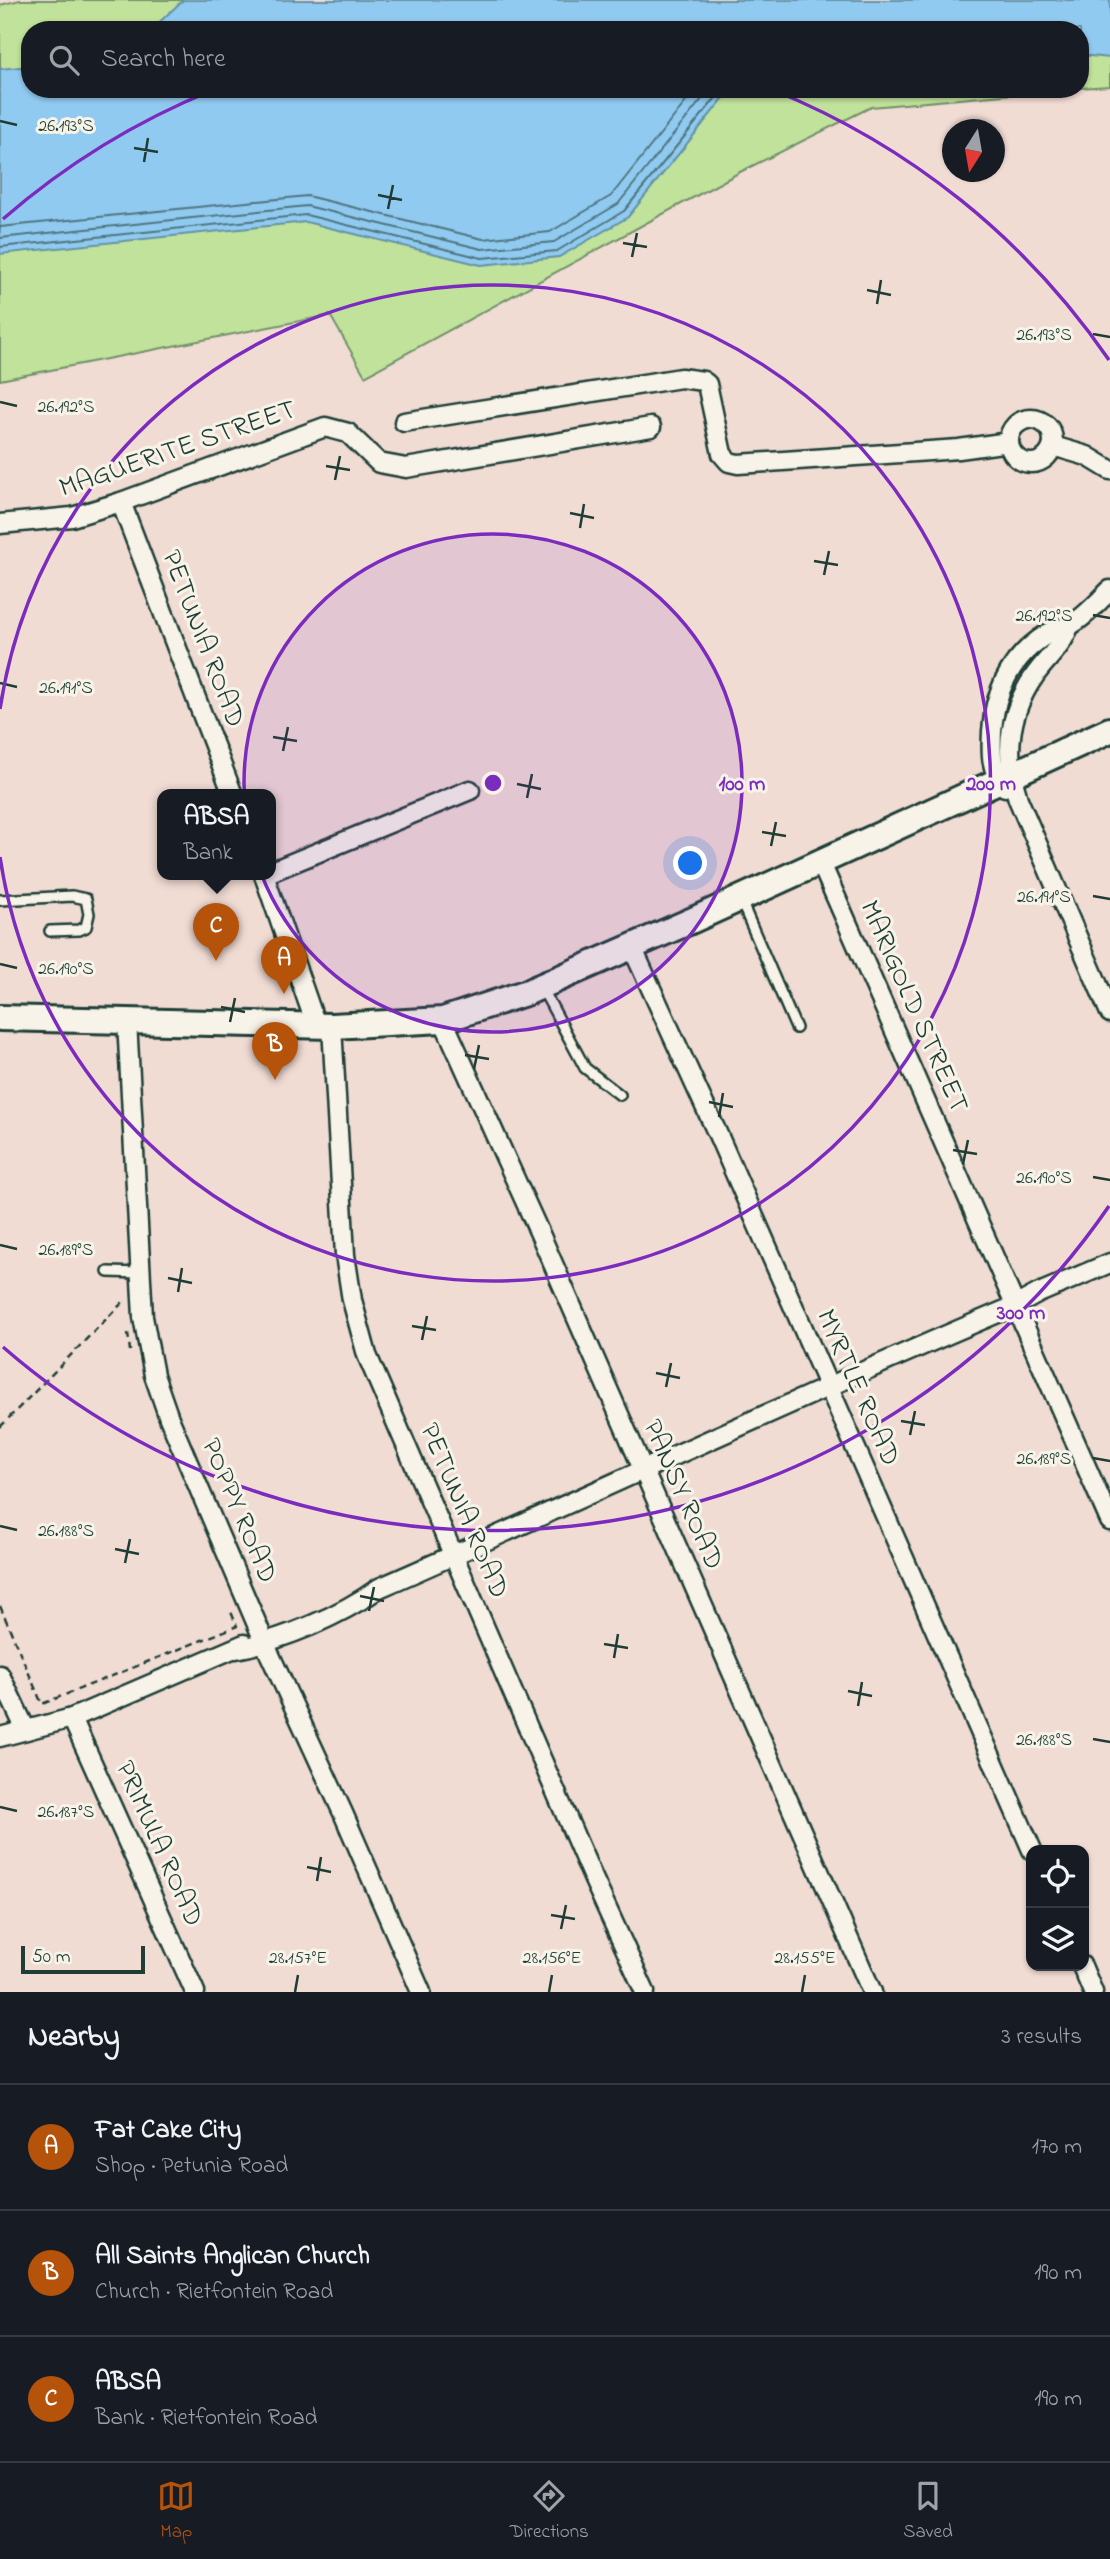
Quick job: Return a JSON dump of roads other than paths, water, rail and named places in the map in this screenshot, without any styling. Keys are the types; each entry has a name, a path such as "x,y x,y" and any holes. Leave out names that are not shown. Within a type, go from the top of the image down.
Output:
{"street":[{"path":"404,422 681,378 707,384 722,454 729,461 738,464 959,449 1009,442"},
{"path":"1034,419 1050,428 1054,436 1054,446 1050,454 1034,464 1017,458 1011,451 1009,442 1016,425 1024,420 1034,419"},
{"name":"MAGUERITE STREET","path":"0,524 72,517 121,502 325,427 348,433 379,463 406,468 650,427"},
{"path":"1054,446 1087,456 1110,470"},
{"name":"PETUNIA ROAD","path":"121,502 231,789"},
{"path":"1110,590 1069,626 1049,633 1027,648 1005,676 997,701 991,751 993,766 1009,785 1110,1013"},
{"path":"1009,785 1011,725 1035,675 1061,643 1069,626"},
{"path":"0,1018 324,1026 443,1020 541,987 820,860 909,822 1009,785 1110,730"},
{"path":"276,870 470,790"},
{"name":"MARIGOLD STREET","path":"820,860 1110,1521"},
{"name":"PETUNIA ROAD","path":"266,880 324,1026 344,1242 352,1300 367,1355 645,1992"},
{"name":"MYRTLE ROAD","path":"632,947 1030,1845"},
{"name":"PANSY ROAD","path":"443,1020 540,1234 872,1992"},
{"name":"POPPY ROAD","path":"127,1021 140,1273 146,1343 154,1375 169,1418 264,1639 421,1992"},
{"path":"0,1737 72,1718 264,1639 351,1594 379,1588 453,1556 828,1386 1110,1264"},
{"path":"0,1675 26,1730"},
{"name":"PRIMULA ROAD","path":"72,1718 195,1992"},
{"path":"1084,1971 1093,1992"}],"lane":[{"path":"0,900 72,896 86,900 89,914 86,927 50,932"},
{"path":"740,898 796,1028"},
{"path":"541,987 585,1068 620,1095"},
{"path":"108,1272 140,1273"}],"water":[{"path":"183,0 1110,0 1110,58 1089,56 1089,21 161,21"},
{"path":"21,67 21,98 724,98 628,217 559,257 481,265 306,222 0,254 0,69"}],"place":[{"name":"ABSA","path":"216,961"},
{"name":"Fat Cake City","path":"284,994"},
{"name":"All Saints Anglican Church","path":"275,1080"}]}
